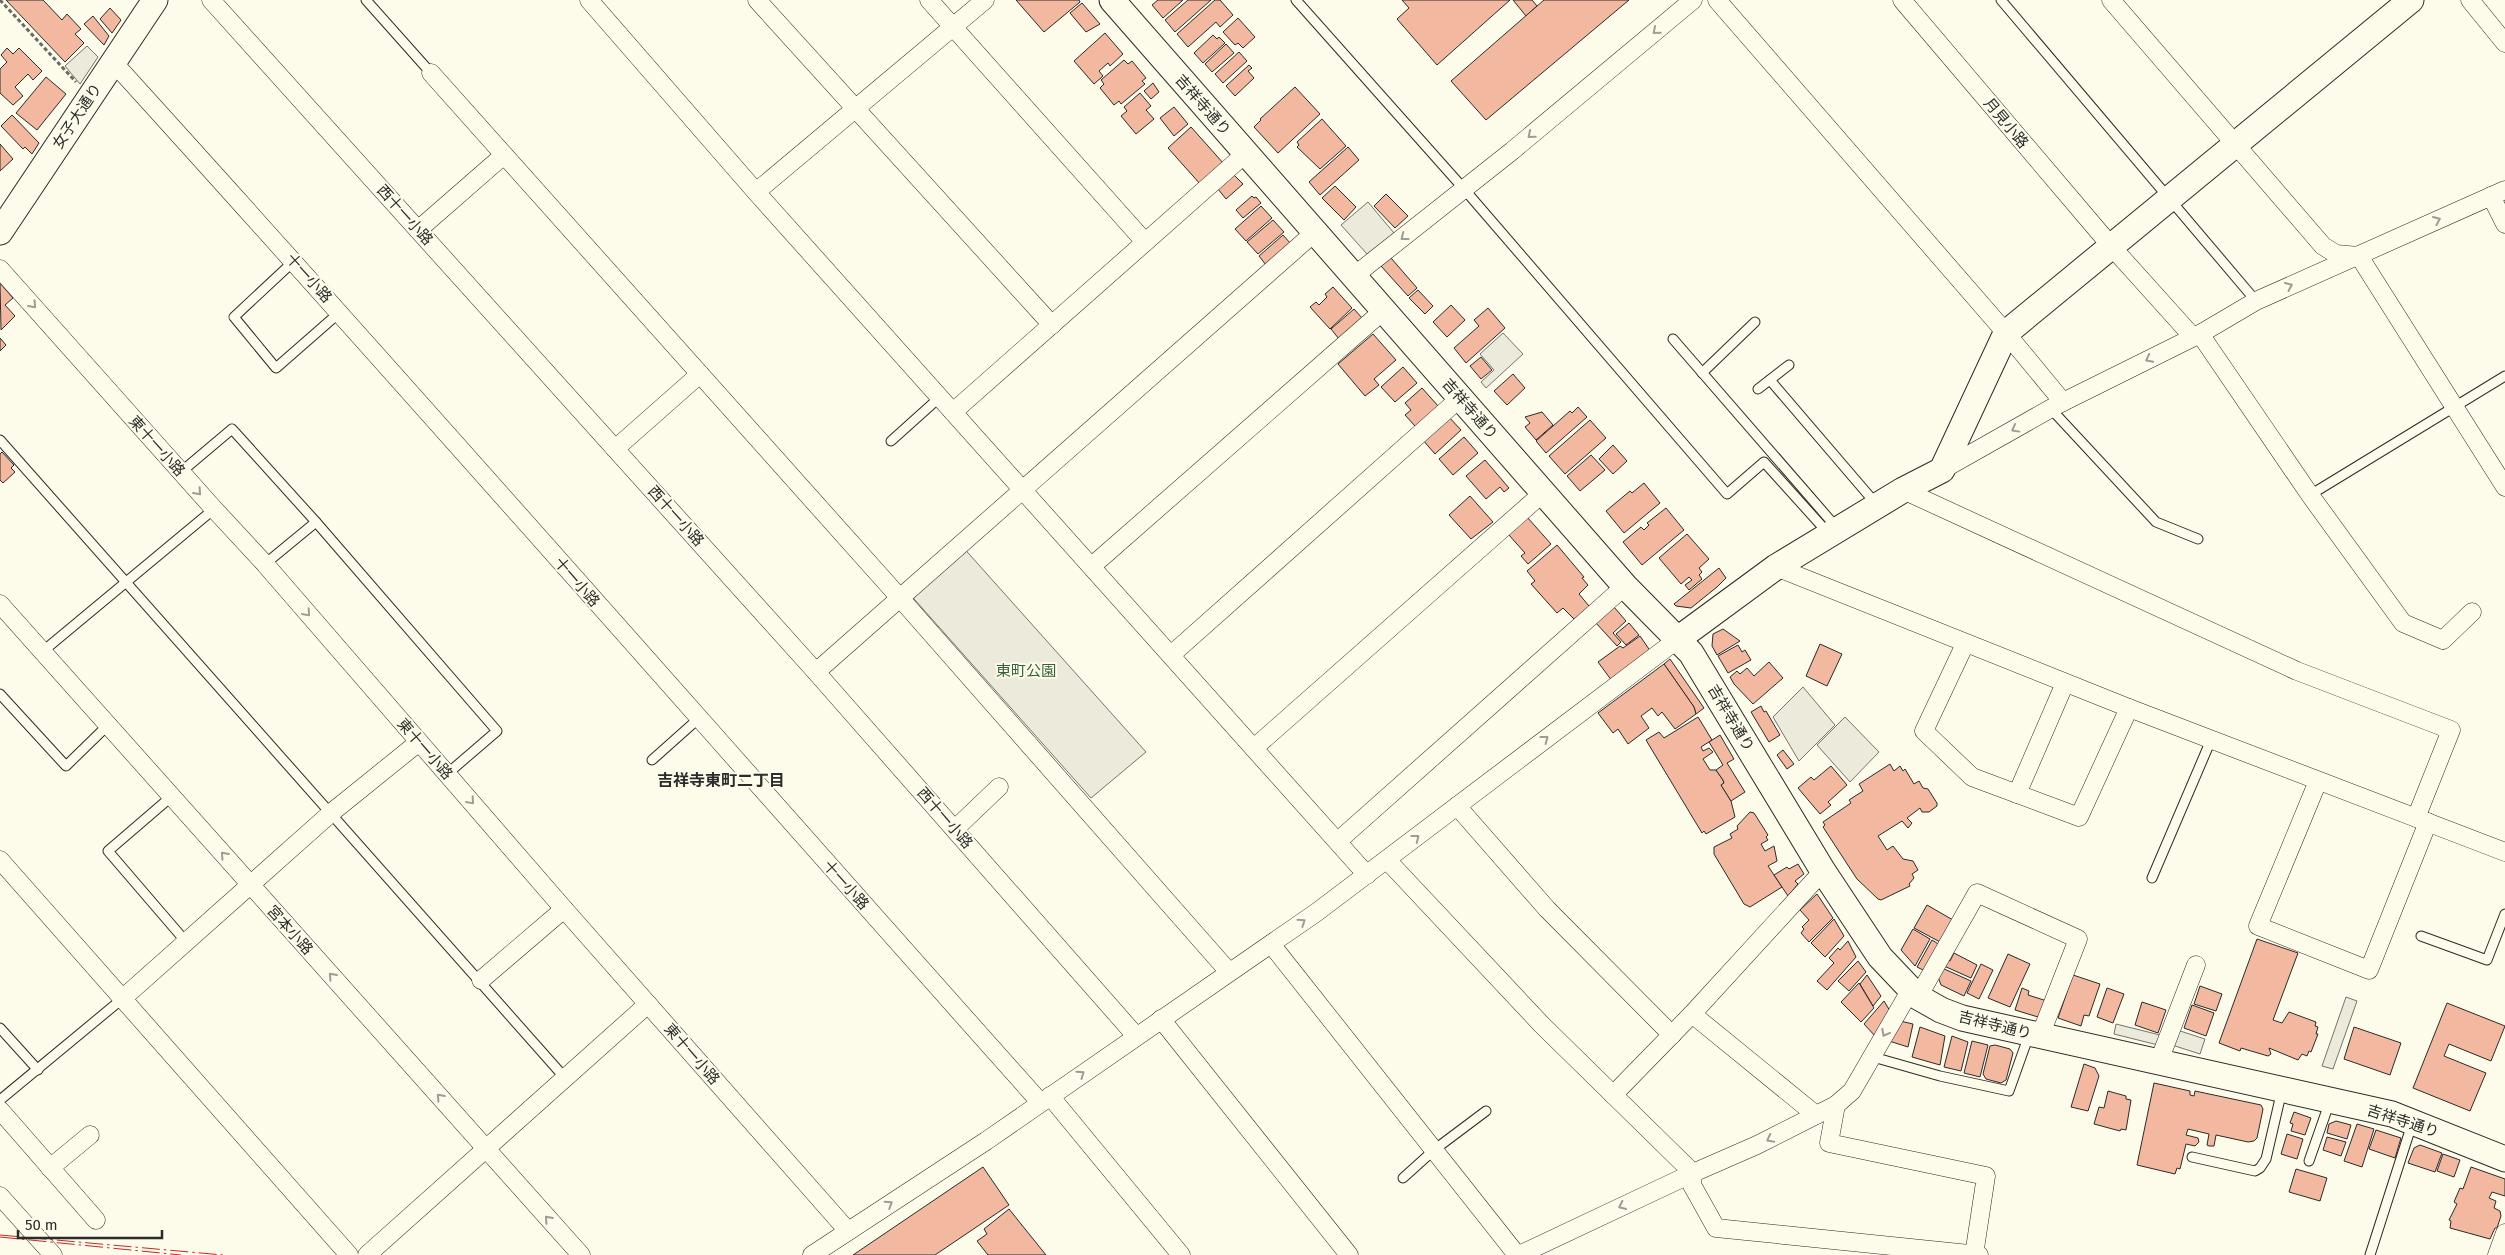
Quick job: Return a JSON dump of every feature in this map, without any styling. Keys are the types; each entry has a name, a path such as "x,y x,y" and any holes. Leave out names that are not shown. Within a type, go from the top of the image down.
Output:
{"main road":[{"name":"吉祥寺通り","path":"1112,0 1625,586 1691,653 1823,871 1880,957 1914,994 1941,1010 1962,1018 2392,1114 2505,1159"},
{"path":"1678,639 1776,566 1903,490 1942,470 2006,333 2411,0"},
{"name":"女子大通り","path":"0,232 113,62 146,4"}],"street":[{"name":"西十一小路","path":"210,0 816,672 1136,1036"},
{"path":"589,0 756,192 1024,489 1367,875"},
{"path":"757,0 1052,325"},
{"path":"929,0 1145,242"},
{"path":"756,192 984,0"},
{"path":"1354,276 1464,189 1693,0"},
{"path":"1717,0 2006,333 2057,406"},
{"name":"月見小路","path":"1902,0 2110,246 2196,336 2403,623 2443,640 2472,612"},
{"path":"2111,0 2323,246 2336,254 2359,256"},
{"path":"2470,0 2505,43"},
{"name":"十一小路","path":"113,62 340,312 698,719 1045,1099 1181,1255"},
{"path":"431,73 900,598 1229,972"},
{"path":"953,412 1246,154"},
{"path":"418,230 504,155"},
{"path":"1942,470 2057,406 2196,336 2256,300 2498,193 2505,224"},
{"path":"816,672 1314,233"},
{"path":"2359,256 2505,486"},
{"name":"東十一小路","path":"0,269 265,564 564,909 848,1231"},
{"path":"1092,566 1384,310"},
{"path":"615,449 700,374"},
{"path":"1170,655 1460,398"},
{"path":"1903,490 2297,671 2451,730 2370,970 2258,926 2318,781"},
{"path":"1254,748 1544,492"},
{"path":"1776,566 1965,644 2505,852"},
{"path":"1338,841 1625,586"},
{"name":"宮本小路","path":"0,604 581,1255"},
{"path":"812,1255 986,1141 1271,944 1367,875 1678,639"},
{"path":"1965,644 1924,731 1972,777 2079,817 2129,708"},
{"path":"2017,794 2065,683"},
{"path":"122,999 331,813 419,742"},
{"path":"955,830 998,787"},
{"path":"1458,806 1547,909 1672,1035"},
{"path":"0,860 349,1255"},
{"path":"1387,860 1542,1025 1693,1173"},
{"path":"1613,1095 1692,1014 1823,871"},
{"path":"1271,944 1518,1255 1757,1145 1836,1105 1852,1091 1976,893 2078,939 2034,1034"},
{"path":"481,980 564,909"},
{"path":"2159,1061 2196,965"},
{"path":"368,1255 485,1148 648,1004"},
{"path":"1692,1014 1816,1115"},
{"path":"1161,1019 1349,1255"},
{"path":"1836,1105 1828,1144 1986,1176 1974,1254"},
{"path":"0,1110 96,1220"},
{"path":"50,1168 90,1135"},
{"path":"1693,1173 1692,1185 1716,1228 1979,1255"},
{"path":"0,1196 53,1255"},
{"path":"2497,1255 2505,1233"}],"lane":[{"path":"366,0 431,73"},
{"path":"1296,0 1464,189 1727,494 1764,462 1834,532"},
{"path":"2001,0 2256,300"},
{"path":"294,261 234,317 276,368 340,312"},
{"path":"1702,372 1755,322"},
{"path":"1673,339 1834,532"},
{"path":"1758,390 1789,365"},
{"path":"2310,495 2505,376"},
{"path":"1770,380 1877,506"},
{"path":"891,441 940,397"},
{"path":"2057,406 2156,522 2198,539"},
{"path":"181,472 232,429 316,522 497,731 448,774"},
{"path":"0,440 481,980 565,1078"},
{"path":"42,652 214,509"},
{"path":"265,564 316,522"},
{"path":"0,694 66,766 108,725"},
{"path":"652,760 698,719"},
{"path":"2152,878 2211,740"},
{"path":"172,796 108,851 187,942"},
{"path":"2421,936 2487,960 2505,914"},
{"path":"0,1100 122,999"},
{"path":"0,1028 38,1070"},
{"path":"1873,1057 1940,1076 2009,1091 2034,1034"},
{"path":"2192,1157 2255,1171 2260,1168 2266,1159 2282,1090"},
{"path":"2309,1162 2330,1101"},
{"path":"1403,1178 1434,1150 1486,1111"},
{"path":"2370,1255 2413,1121"}],"path":[{"path":"0,0 90,97"}],"green space":[{"name":"東町公園","path":"961,545 1146,752 1091,798 907,591"}],"shaded area":[{"path":"87,46 98,57 80,84 65,66"},
{"path":"1368,202 1394,233 1367,254 1341,225"},
{"path":"1503,333 1523,354 1486,388 1481,382 1494,370 1480,354"},
{"path":"1803,687 1835,725 1799,761 1773,717"},
{"path":"1845,717 1879,752 1850,782 1817,745"},
{"path":"2346,997 2357,1001 2333,1069 2322,1066"},
{"path":"2116,1024 2160,1035 2158,1045 2114,1034"},
{"path":"2177,1030 2205,1039 2200,1054 2172,1045"}],"building":[{"path":"6,0 43,0 62,20 67,14 81,29 75,34 84,43 65,62"},
{"path":"1016,0 1079,0 1080,2 1044,32"},
{"path":"1158,0 1183,0 1163,18 1152,5"},
{"path":"1188,0 1211,0 1175,32 1165,20"},
{"path":"1215,0 1220,0 1233,15 1220,27 1216,22 1188,47 1177,34"},
{"path":"1402,0 1510,0 1437,65 1397,19 1409,8"},
{"path":"1513,0 1532,0 1537,6 1526,16"},
{"path":"1544,0 1629,0 1486,120 1451,81"},
{"path":"1082,3 1100,24 1086,32 1070,13"},
{"path":"110,8 121,20 112,33 100,19"},
{"path":"93,16 109,36 104,45 84,24"},
{"path":"1238,18 1255,37 1243,48 1238,43 1235,45 1223,32"},
{"path":"1105,33 1123,54 1110,66 1108,63 1099,71 1103,76 1094,84 1074,61"},
{"path":"1213,35 1217,39 1219,37 1225,43 1203,63 1194,53"},
{"path":"1226,44 1234,53 1212,72 1205,64"},
{"path":"7,48 13,54 19,48 42,71 33,80 28,74 15,87 23,96 13,105 0,93 0,69 7,62 1,55"},
{"path":"1239,52 1247,61 1223,83 1215,74"},
{"path":"1124,60 1128,64 1132,61 1146,78 1142,81 1145,84 1121,104 1119,101 1114,105 1100,88 1104,84 1101,80"},
{"path":"1249,65 1252,68 1248,71 1254,78 1235,96 1226,86"},
{"path":"46,77 66,94 37,130 16,113"},
{"path":"1153,83 1159,92 1151,99 1144,91"},
{"path":"1295,87 1320,114 1278,153 1254,127 1260,119"},
{"path":"1140,93 1151,106 1146,110 1154,119 1136,134 1121,116 1127,111 1124,107"},
{"path":"1174,107 1188,124 1174,136 1160,118"},
{"path":"12,115 39,143 32,154 25,147 23,149 1,126"},
{"path":"1322,119 1346,146 1320,169 1297,147 1299,145 1297,142"},
{"path":"1191,127 1224,164 1201,185 1168,148"},
{"path":"0,144 13,159 0,171"},
{"path":"1348,147 1359,160 1320,195 1309,182"},
{"path":"1234,175 1243,184 1226,199 1218,189"},
{"path":"1335,186 1356,207 1344,220 1322,198"},
{"path":"1386,194 1408,216 1395,228 1374,206"},
{"path":"1252,196 1256,197 1261,203 1243,218 1236,210"},
{"path":"1261,206 1272,218 1246,241 1235,229"},
{"path":"1273,220 1284,232 1258,254 1247,242"},
{"path":"1283,235 1291,244 1266,265 1259,256"},
{"path":"1391,258 1417,288 1408,296 1381,266"},
{"path":"0,283 13,298 5,305 15,316 1,330"},
{"path":"1333,287 1352,308 1330,329 1310,307 1316,302 1319,305 1327,297 1325,294"},
{"path":"1418,290 1433,306 1425,314 1409,298"},
{"path":"1451,305 1465,320 1447,337 1433,322"},
{"path":"1488,308 1505,328 1466,363 1454,348 1479,326 1474,320"},
{"path":"1354,309 1362,318 1339,339 1331,329"},
{"path":"1373,334 1396,360 1374,379 1379,385 1365,396 1338,364"},
{"path":"0,338 6,345 0,351"},
{"path":"1481,357 1492,370 1481,379 1470,366"},
{"path":"1403,367 1417,383 1395,402 1381,387"},
{"path":"1513,374 1525,388 1507,405 1494,391"},
{"path":"1422,388 1439,407 1415,426 1405,415 1411,410 1405,403"},
{"path":"1578,407 1587,417 1546,453 1536,441 1570,411 1572,413"},
{"path":"1542,412 1553,425 1536,440 1525,427 1530,423 1525,417"},
{"path":"1448,416 1461,430 1435,454 1422,439"},
{"path":"1590,420 1606,438 1565,474 1549,456"},
{"path":"1464,437 1478,453 1453,475 1439,459"},
{"path":"1613,445 1627,461 1613,474 1599,459"},
{"path":"2,452 14,465 11,468 15,472 3,483 0,480 0,454"},
{"path":"1591,455 1605,470 1580,491 1567,476"},
{"path":"1485,460 1509,488 1504,492 1500,487 1486,499 1466,476"},
{"path":"1644,483 1660,503 1624,533 1606,511 1630,491 1632,493"},
{"path":"1470,496 1493,522 1471,539 1449,515"},
{"path":"1666,508 1684,530 1642,565 1623,542 1641,527 1644,530 1649,525 1647,523"},
{"path":"1527,517 1551,544 1528,564 1521,556 1525,553 1508,534"},
{"path":"1687,534 1709,559 1699,568 1702,572 1699,575 1702,579 1689,590 1685,585 1692,580 1689,577 1681,584 1659,558"},
{"path":"1557,545 1584,577 1582,578 1588,585 1579,594 1589,606 1584,615 1576,621 1563,608 1557,613 1531,584 1535,581 1527,571"},
{"path":"1719,568 1726,578 1691,608 1674,604"},
{"path":"1614,607 1626,621 1613,633 1621,642 1617,646 1596,623"},
{"path":"1629,623 1639,635 1626,645 1616,634"},
{"path":"1723,629 1740,641 1717,655 1712,646 1713,634"},
{"path":"1640,636 1651,652 1612,681 1598,662 1620,646 1623,648"},
{"path":"1820,644 1842,654 1827,686 1806,676"},
{"path":"1738,645 1742,652 1745,650 1751,660 1728,673 1718,656"},
{"path":"1670,659 1704,708 1696,714 1694,707 1664,664"},
{"path":"1769,662 1783,678 1753,704 1730,677 1737,671 1740,674 1747,668 1754,676"},
{"path":"1664,664 1694,707 1696,714 1675,729 1662,712 1658,716 1652,708 1641,716 1649,728 1628,744 1618,729 1613,733 1598,713"},
{"path":"1761,706 1780,735 1769,742 1751,712"},
{"path":"1698,717 1712,740 1701,747 1703,751 1709,748 1713,752 1703,759 1710,770 1716,770 1723,780 1724,783 1721,785 1731,801 1735,817 1706,834 1704,831 1702,833 1646,740 1659,732 1664,738"},
{"path":"1720,735 1734,759 1727,763 1745,792 1731,801 1721,785 1724,783 1723,780 1716,770 1723,765 1709,742"},
{"path":"1783,750 1794,764 1787,769 1777,755"},
{"path":"1890,764 1894,771 1900,766 1903,771 1905,769 1914,784 1919,781 1923,788 1928,789 1937,806 1929,812 1922,812 1920,808 1907,818 1912,823 1908,828 1902,821 1878,836 1887,850 1893,846 1903,859 1913,861 1918,870 1912,874 1914,878 1909,884 1910,886 1881,900 1857,879 1823,827 1825,825 1823,822 1851,803 1849,800 1863,791 1859,784"},
{"path":"1831,766 1847,785 1828,802 1831,805 1820,814 1798,788 1811,777 1814,780"},
{"path":"1750,812 1754,813 1768,835 1766,837 1768,840 1761,844 1765,851 1774,846 1777,861 1768,866 1782,887 1750,907 1744,904 1714,854 1714,847 1732,838 1730,834 1738,829 1737,826"},
{"path":"1798,864 1804,874 1795,881 1798,884 1788,896 1774,875 1787,867 1789,869"},
{"path":"1817,894 1833,918 1809,942 1801,933 1804,929 1802,927 1809,920 1800,910"},
{"path":"1927,905 1953,920 1942,943 1914,928"},
{"path":"1834,919 1844,936 1825,957 1811,943"},
{"path":"1913,929 1930,939 1915,966 1901,950"},
{"path":"2257,939 2298,953 2273,1020 2282,1023 2289,1012 2316,1022 2315,1026 2318,1027 2316,1034 2318,1034 2311,1052 2309,1051 2307,1056 2302,1054 2298,1060 2269,1048 2271,1054 2268,1056 2241,1048 2240,1051 2219,1043"},
{"path":"1932,940 1940,945 1925,971 1917,967"},
{"path":"1848,941 1856,957 1827,990 1817,981 1834,963 1829,958"},
{"path":"1954,953 1977,965 1971,978 1944,966 1947,960 1950,961"},
{"path":"2008,954 2030,964 2010,1007 1988,998"},
{"path":"1858,961 1866,972 1849,991 1838,981"},
{"path":"1981,964 1993,970 1979,999 1967,993"},
{"path":"1942,968 1971,981 1964,996 1941,985 1938,977"},
{"path":"1867,975 1881,996 1873,1006 1860,984"},
{"path":"2073,975 2100,984 2089,1016 2084,1015 2081,1026 2058,1018"},
{"path":"1859,983 1874,1008 1861,1022 1841,1002"},
{"path":"2200,986 2222,994 2216,1011 2194,1004"},
{"path":"2022,988 2029,991 2028,995 2047,1001 2038,1017 2015,1010"},
{"path":"2107,988 2124,994 2113,1023 2097,1017"},
{"path":"1884,1001 1890,1011 1875,1036 1864,1024"},
{"path":"2142,1002 2166,1010 2158,1033 2135,1025"},
{"path":"2447,1003 2505,1026 2491,1061 2449,1044 2444,1056 2486,1073 2470,1111 2413,1088"},
{"path":"2192,1005 2214,1013 2206,1036 2184,1028"},
{"path":"1900,1021 1913,1024 1908,1047 1889,1041"},
{"path":"1920,1027 1945,1036 1940,1065 1912,1057"},
{"path":"2354,1027 2401,1043 2390,1075 2344,1059"},
{"path":"1952,1036 1968,1042 1961,1071 1944,1067"},
{"path":"1972,1041 1988,1045 1980,1077 1964,1073"},
{"path":"1995,1045 2010,1049 2013,1053 2006,1080 2001,1083 1986,1079 1983,1074 1990,1046"},
{"path":"2084,1064 2095,1068 2099,1076 2088,1111 2071,1107"},
{"path":"2154,1083 2190,1091 2190,1095 2194,1096 2195,1091 2261,1105 2263,1109 2257,1138 2254,1141 2248,1142 2216,1135 2214,1146 2209,1146 2207,1145 2209,1134 2188,1129 2186,1135 2198,1138 2199,1142 2195,1146 2186,1144 2180,1169 2177,1168 2175,1174 2137,1165"},
{"path":"2108,1091 2126,1096 2126,1099 2131,1100 2126,1130 2121,1129 2120,1131 2094,1124 2099,1107 2104,1108"},
{"path":"2294,1112 2311,1118 2305,1135 2291,1131 2293,1124 2290,1123"},
{"path":"2336,1121 2351,1125 2347,1139 2327,1133 2329,1124"},
{"path":"2357,1124 2374,1129 2362,1167 2344,1161"},
{"path":"2376,1130 2401,1138 2395,1158 2369,1149"},
{"path":"2287,1134 2303,1139 2297,1159 2281,1154"},
{"path":"2327,1137 2346,1142 2341,1156 2323,1150"},
{"path":"2420,1145 2442,1153 2435,1172 2408,1163 2414,1148"},
{"path":"2443,1154 2460,1160 2454,1177 2437,1171"},
{"path":"983,1167 1009,1205 935,1255 853,1255"},
{"path":"2471,1167 2505,1179 2505,1196 2492,1192 2489,1198 2496,1201 2494,1208 2500,1211 2501,1216 2497,1228 2495,1228 2490,1239 2450,1228 2451,1221 2449,1220 2457,1204 2454,1202 2460,1188 2463,1189"},
{"path":"2296,1169 2327,1178 2320,1201 2289,1192"},
{"path":"1009,1209 1046,1255 988,1255 977,1241 987,1234 984,1229"}],"power":[{"path":"0,1235 223,1255"},
{"path":"0,1237 181,1255"}],"district":[{"name":"吉祥寺東町二丁目","path":"721,780"}]}
